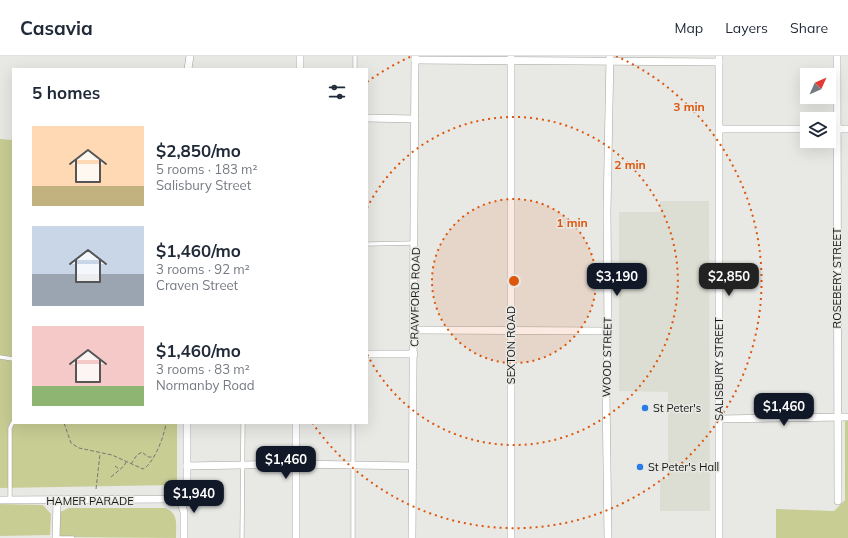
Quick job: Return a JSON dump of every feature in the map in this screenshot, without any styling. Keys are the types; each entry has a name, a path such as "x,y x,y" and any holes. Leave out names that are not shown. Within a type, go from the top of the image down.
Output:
{"street":[{"path":"186,56 188,68"},
{"path":"188,68 190,56"},
{"path":"300,56 300,68"},
{"name":"ROSEBERY STREET","path":"834,112 837,56"},
{"path":"415,58 719,59"},
{"name":"CRAWFORD ROAD","path":"412,538 415,58"},
{"name":"SEXTON ROAD","path":"511,58 511,538"},
{"name":"WOOD STREET","path":"608,538 606,393 608,331 607,211 610,59"},
{"name":"SALISBURY STREET","path":"719,59 719,538"},
{"path":"368,118 415,119"},
{"path":"720,129 800,129"},
{"path":"836,129 848,129"},
{"name":"ROSEBERY STREET","path":"833,148 838,501"},
{"path":"414,330 608,331"},
{"path":"368,354 414,354"},
{"path":"719,419 848,417"},
{"path":"184,538 184,512 179,497 187,484 187,424"},
{"path":"296,424 296,538"},
{"path":"187,466 295,464 413,466"},
{"name":"HAMER PARADE","path":"0,500 169,500 179,497"},
{"path":"56,501 56,538"}],"lane":[{"path":"355,56 355,68"},
{"path":"369,244 415,243"},
{"path":"0,357 12,359"},
{"path":"10,501 10,428 12,424"},
{"path":"242,538 244,466 243,424"},
{"path":"353,424 353,538"},
{"path":"56,538 73,538"}],"path":[{"path":"64,424 70,443 79,448 112,455 145,469 154,457 166,431 166,424"},
{"path":"96,489 100,452"},
{"path":"132,464 137,455 142,452 148,457 154,457"},
{"path":"111,477 127,462"},
{"path":"115,466 120,470"}],"shaded area":[{"path":"660,201 709,201 710,511 660,511 660,479 668,479 668,392 619,391 619,212 660,212"}],"green space":[{"path":"0,139 12,140 12,424 177,424 177,482 173,485 0,488"},
{"path":"848,420 848,538 776,538 776,509 834,511 845,500 845,421"},
{"path":"0,504 43,505 51,514 50,535 0,536"},
{"path":"69,508 165,508 175,516 176,538 59,537 60,512"}],"place":[{"name":"St Peter's","path":"645,408"},
{"name":"St Peter's Hall","path":"640,467"}]}
